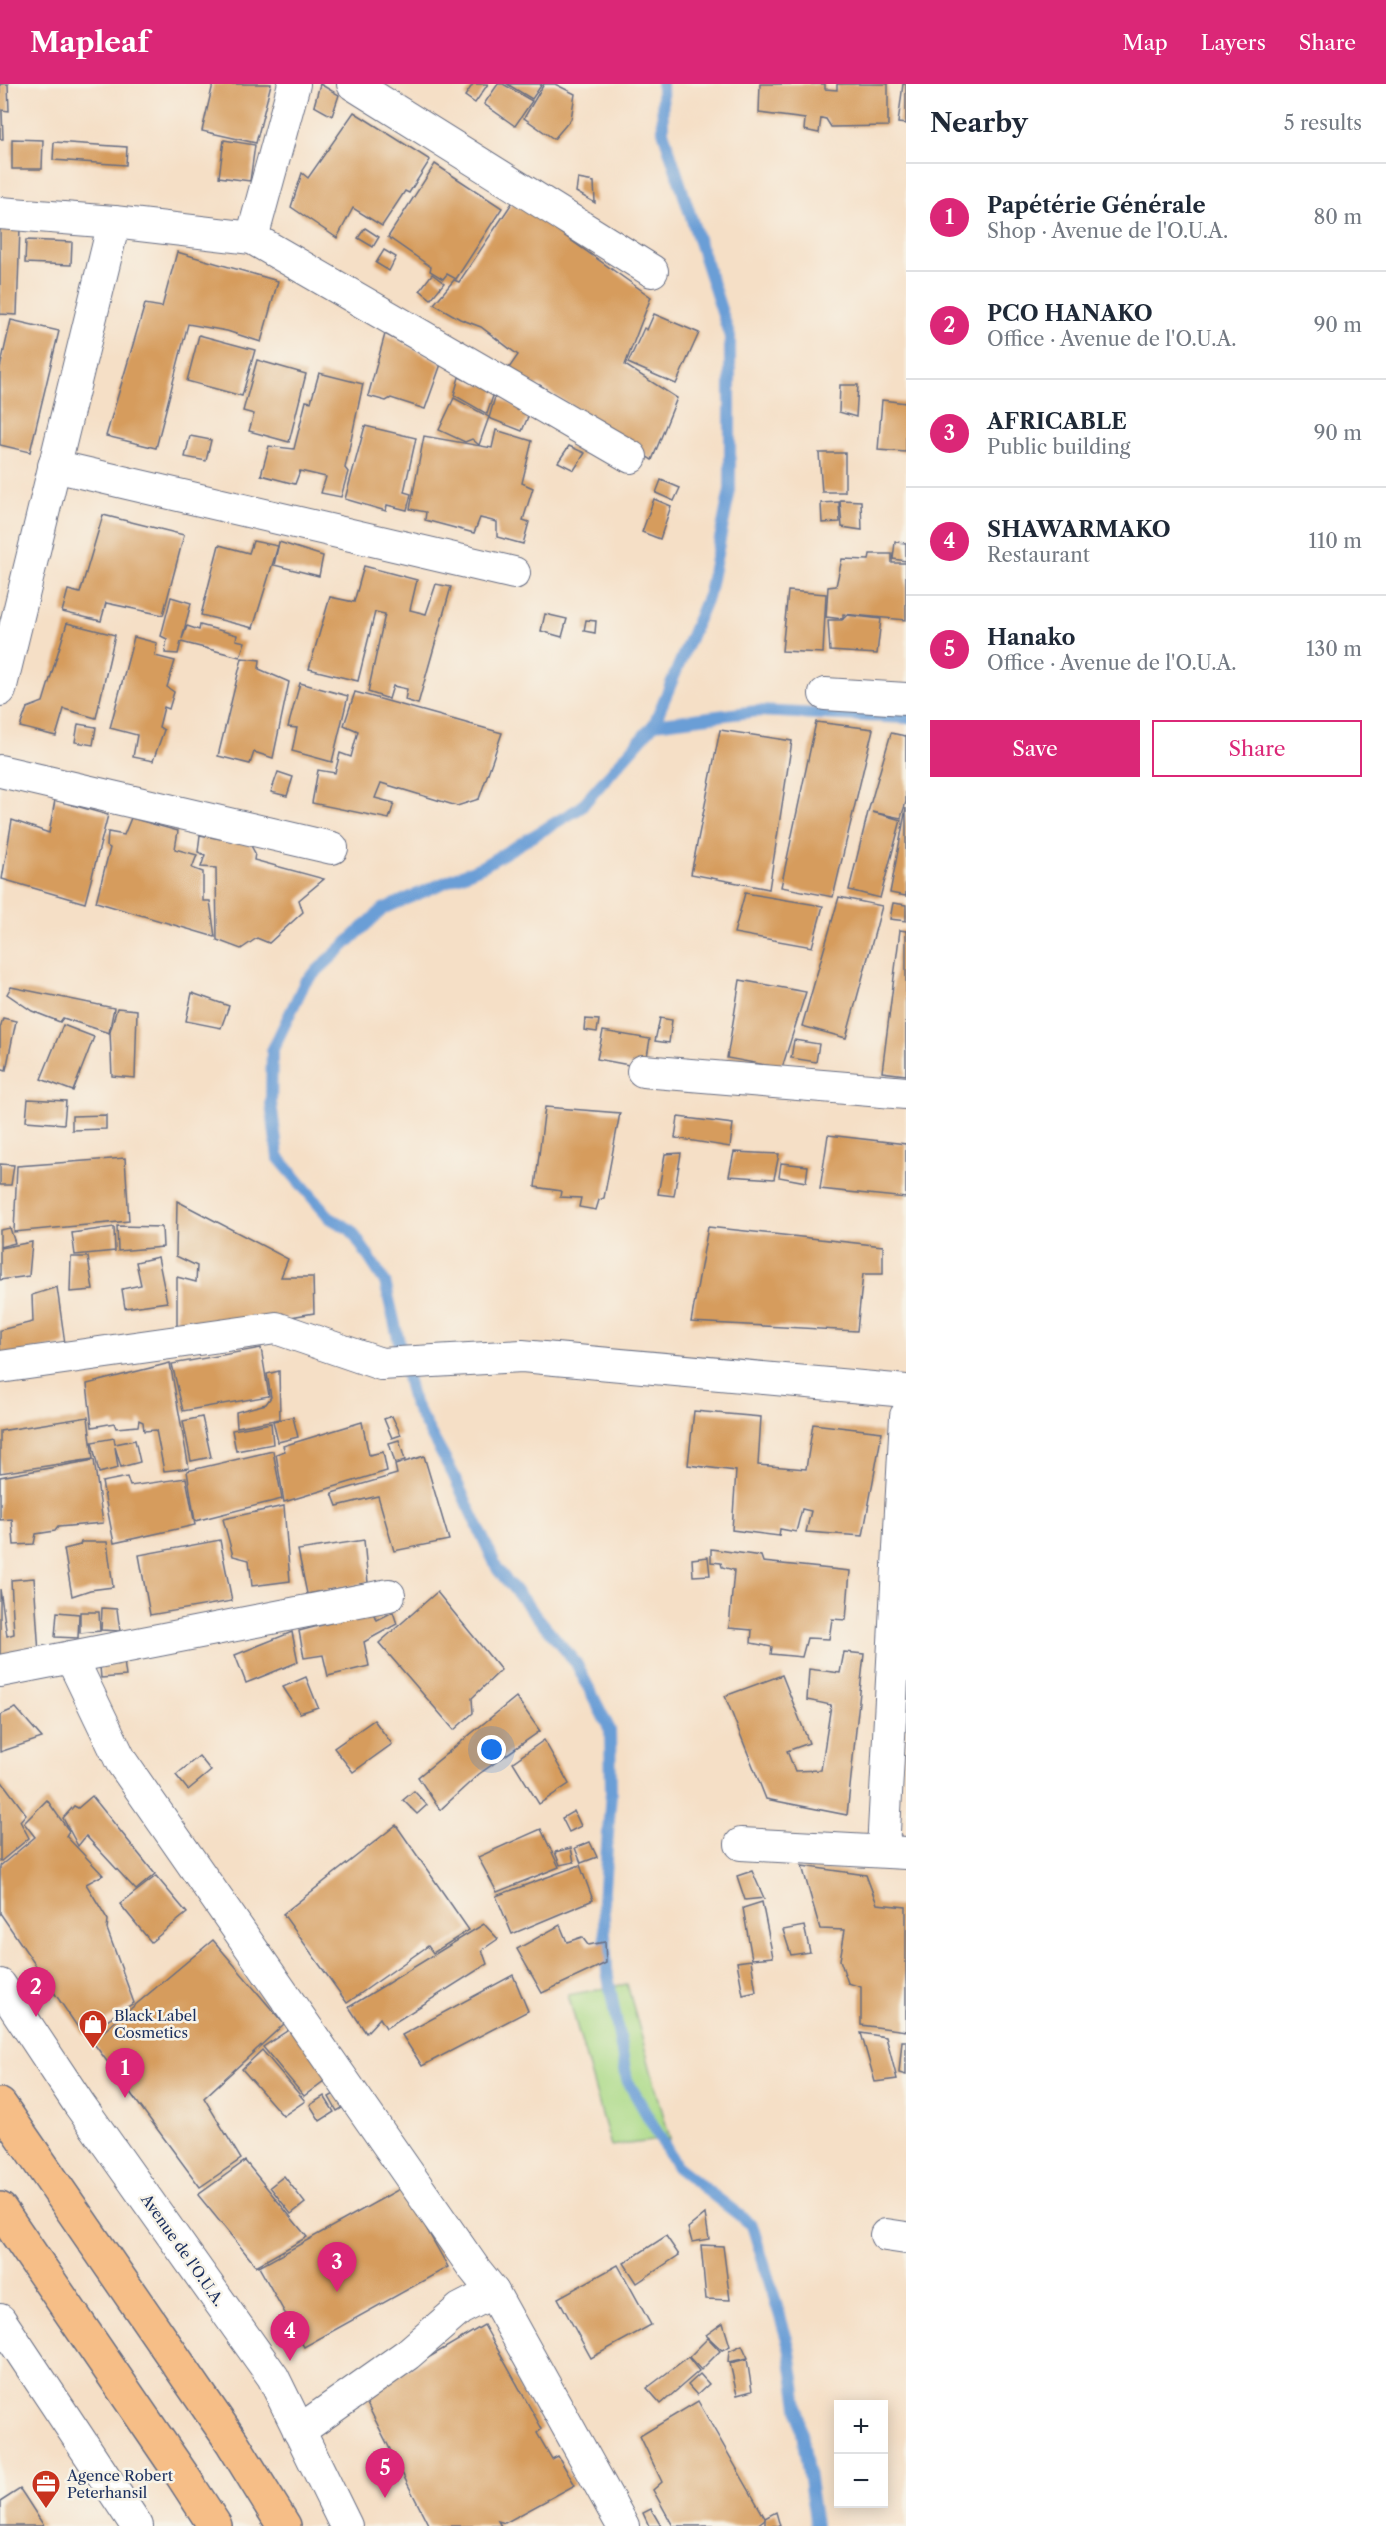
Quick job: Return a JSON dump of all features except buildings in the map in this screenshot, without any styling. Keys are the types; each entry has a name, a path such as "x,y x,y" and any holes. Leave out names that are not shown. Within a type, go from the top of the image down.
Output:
{"highway":[{"path":"0,2105 232,2442 284,2526"},
{"path":"0,2208 215,2526"}],"street":[{"path":"252,238 294,84"},
{"path":"353,84 652,271"},
{"path":"0,213 114,222 252,238 631,457"},
{"path":"0,690 114,222"},
{"path":"54,466 514,573"},
{"path":"825,694 906,699"},
{"path":"0,771 332,848"},
{"path":"643,1071 906,1093"},
{"path":"0,1366 276,1328 381,1364 522,1356 906,1391"},
{"path":"741,1844 894,1851 906,1416"},
{"path":"0,1671 389,1595"},
{"path":"71,1657 121,1761 473,2267 493,2292 623,2526"},
{"name":"Avenue de l'O.U.A.","path":"0,1985 79,2104 273,2377 346,2526"},
{"path":"299,2431 408,2354 460,2309 493,2292"},
{"path":"0,2320 137,2526"}],"green space":[{"path":"627,1984 670,2139 611,2146 568,1995"}],"waterway":[{"path":"662,84 663,131 730,337 730,490 709,593 654,724 580,808 483,866 383,909 305,982 272,1051 271,1103 278,1157 330,1218 351,1230 385,1282 413,1402 453,1474 498,1570 576,1663 610,1730 611,1792 603,1901 607,1971 627,2080 677,2167 752,2225 789,2346 816,2526"},
{"path":"654,724 757,711 906,718"}],"place":[{"name":"PCO HANAKO","path":"36,2017"},
{"name":"Black Label Cosmetics","path":"93,2050"},
{"name":"Papétérie Générale","path":"125,2098"},
{"name":"AFRICABLE","path":"337,2292"},
{"name":"SHAWARMAKO","path":"290,2361"},
{"name":"Hanako","path":"385,2498"},
{"name":"Agence Robert Peterhansil","path":"46,2510"}]}
